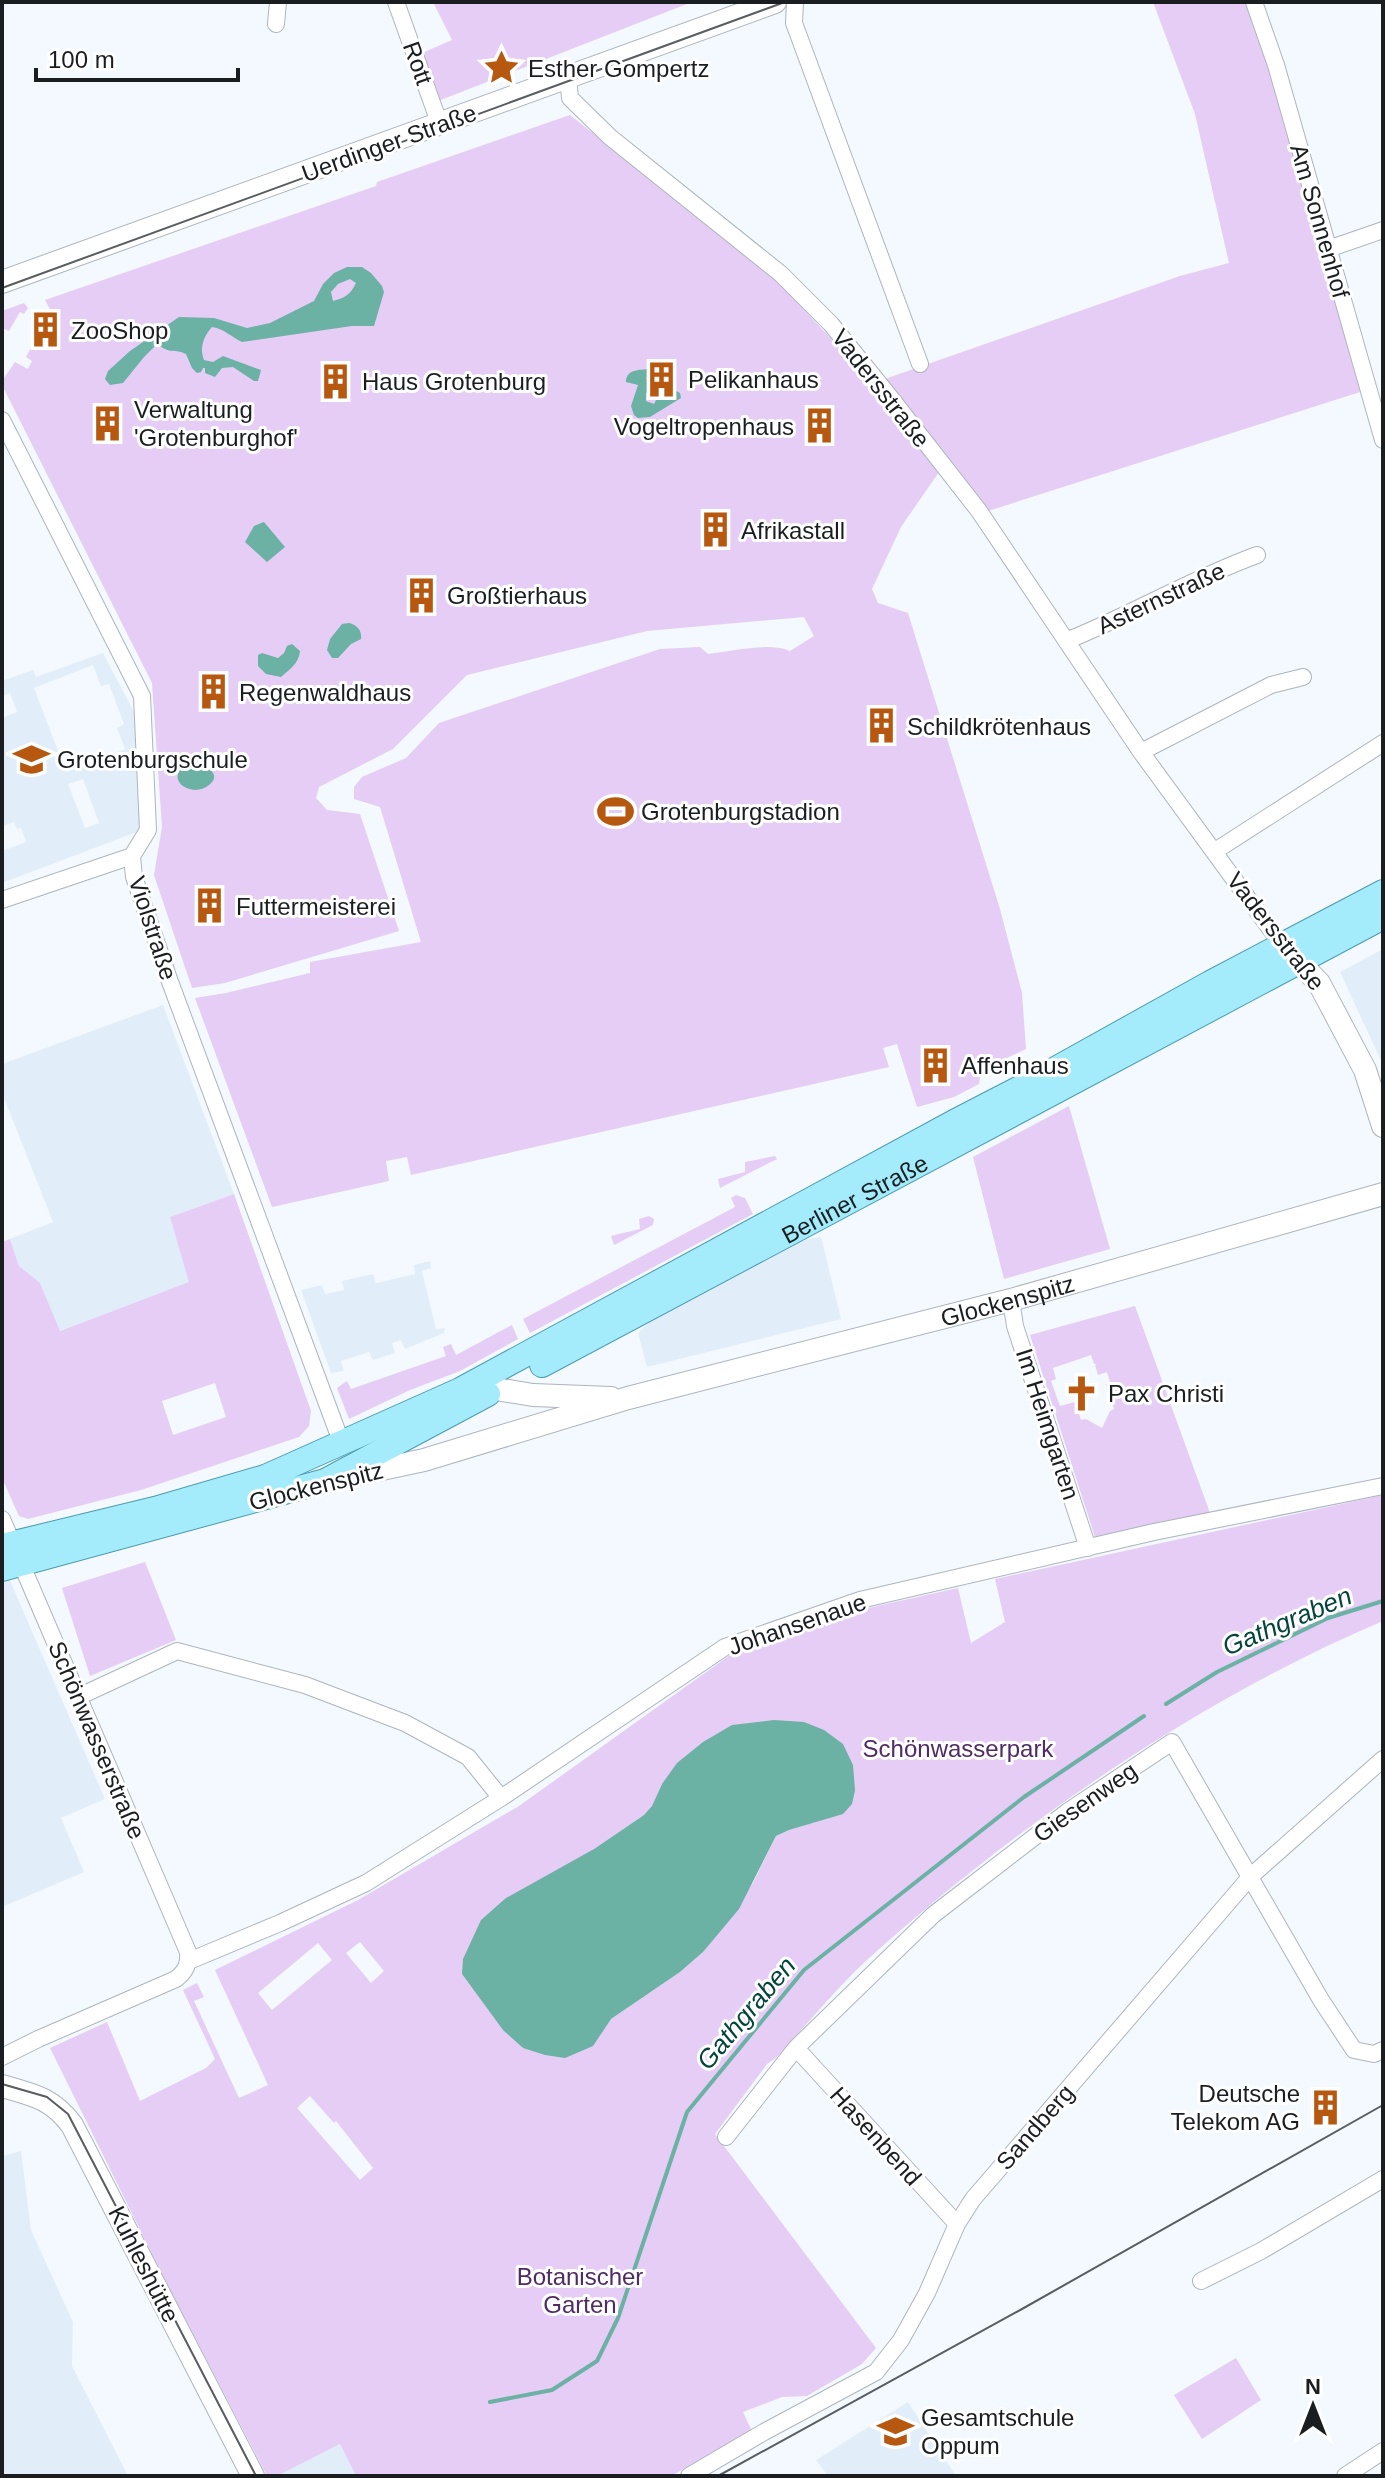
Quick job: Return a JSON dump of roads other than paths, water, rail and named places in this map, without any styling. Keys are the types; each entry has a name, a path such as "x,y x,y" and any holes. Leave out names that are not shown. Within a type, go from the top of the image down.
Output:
{"main road":[{"name":"Uerdinger Straße","path":"2,282 775,2"},
{"name":"Berliner Straße","path":"325,1481 1290,954 1383,892"},
{"name":"Berliner Straße","path":"342,1444 460,1390 1290,954 1383,917"},
{"name":"Vadersstraße","path":"1290,954 1319,983 1349,1038 1365,1070 1383,1126"},
{"name":"Glockenspitz","path":"9,1555 424,1460 628,1398 1011,1300 1383,1194"},
{"name":"Glockenspitz","path":"460,1390 496,1389 533,1395 628,1398"},
{"name":"Glockenspitz","path":"9,1555 265,1477 342,1444"},
{"name":"Kuhleshütte","path":"2,2086 45,2100 63,2112 72,2125 253,2476"}],"street":[{"path":"276,24 278,2"},
{"name":"Rott","path":"396,2 440,125"},
{"name":"Vadersstraße","path":"795,2 794,23 920,364"},
{"name":"Am Sonnenhof","path":"1254,2 1276,65 1383,440"},
{"name":"Vadersstraße","path":"568,77 570,98 610,137 781,274 831,324 979,511 1141,752 1290,954"},
{"path":"1328,249 1383,230"},
{"name":"Violstraße","path":"2,420 142,696 148,830 132,856 134,877 342,1444"},
{"name":"Asternstraße","path":"1066,641 1119,619 1211,572 1257,555"},
{"path":"1141,752 1271,685 1303,677"},
{"path":"1215,851 1383,743"},
{"path":"2,900 132,856"},
{"name":"Im Heimgarten","path":"1011,1300 1015,1326 1088,1548"},
{"name":"Johansenaue","path":"2,2057 176,1979 185,1972 189,1961 366,1883 501,1798 725,1647 860,1600 1383,1486"},
{"name":"Schönwasserstraße","path":"2,1519 9,1555 78,1697 188,1952 189,1961"},
{"path":"78,1697 177,1651 305,1685 405,1723 468,1757 501,1798"},
{"name":"Giesenweg","path":"726,2137 796,2048 933,1915 1067,1812 1172,1742 1321,2000 1354,2050 1374,2054 1383,2050"},
{"name":"Sandberg","path":"689,2476 876,2372 901,2340 921,2305 957,2224 973,2199 1251,1876 1383,1759"},
{"name":"Hasenbend","path":"796,2048 957,2224"},
{"path":"1201,2281 1261,2251 1383,2179"},
{"path":"1345,2476 1383,2451"}],"waterway":[{"name":"Gathgraben","path":"1166,1704 1217,1672 1328,1618 1383,1601"},
{"name":"Gathgraben","path":"490,2402 552,2390 597,2361 618,2318 687,2112 804,1970 1024,1797 1144,1716"}],"tram line":[{"path":"2,288 785,2"},
{"path":"2,2084 47,2097 68,2114 256,2476"},
{"path":"718,2476 1383,2105"}],"place":[{"name":"Esther Gompertz","path":"502,68"},
{"name":"ZooShop","path":"45,330"},
{"name":"Pelikanhaus","path":"662,379"},
{"name":"Haus Grotenburg","path":"336,381"},
{"name":"Verwaltung 'Grotenburghof'","path":"108,423"},
{"name":"Vogeltropenhaus","path":"820,426"},
{"name":"Afrikastall","path":"715,530"},
{"name":"Großtierhaus","path":"421,595"},
{"name":"Regenwaldhaus","path":"213,692"},
{"name":"Schildkrötenhaus","path":"881,726"},
{"name":"Grotenburgschule","path":"31,759"},
{"name":"Grotenburgstadion","path":"615,811"},
{"name":"Futtermeisterei","path":"210,906"},
{"name":"Affenhaus","path":"935,1065"},
{"name":"Pax Christi","path":"1082,1393"},
{"name":"Deutsche Telekom AG","path":"1326,2107"},
{"name":"Gesamtschule Oppum","path":"895,2431"}],"park label":[{"name":"Schönwasserpark","path":"958,1748"},
{"name":"Botanischer Garten","path":"580,2290"}]}
